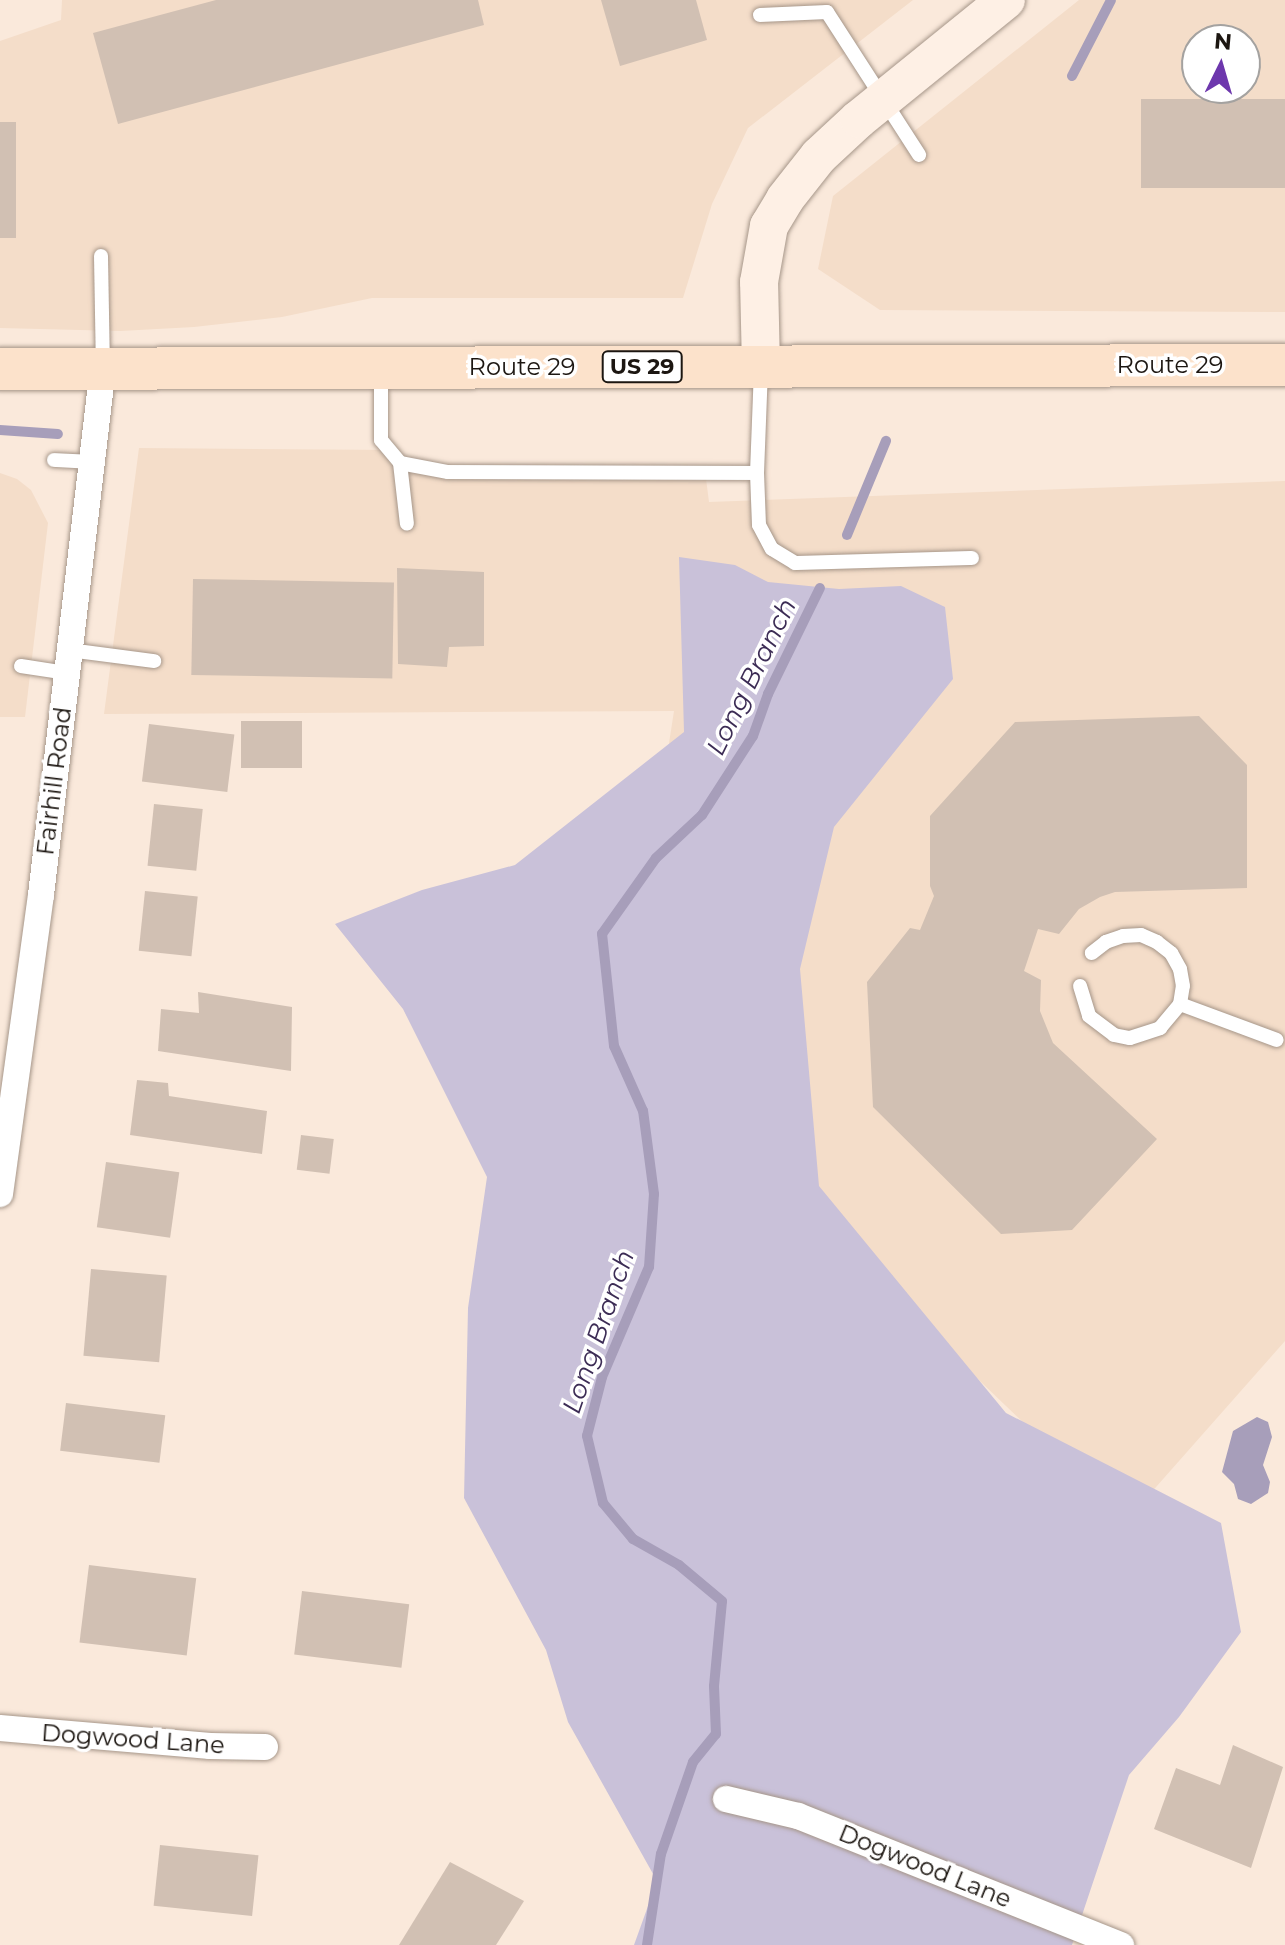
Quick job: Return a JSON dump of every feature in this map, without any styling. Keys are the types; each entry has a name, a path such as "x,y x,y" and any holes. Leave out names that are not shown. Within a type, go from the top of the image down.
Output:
{"main road":[{"name":"Route 29","path":"0,369 1285,365"}],"street":[{"path":"761,367 759,282 769,226 785,199 819,156 1006,0"},
{"name":"Fairhill Road","path":"0,1194 103,367"},
{"name":"Dogwood Lane","path":"0,1728 210,1746 265,1747"},
{"name":"Dogwood Lane","path":"726,1799 798,1816 1121,1945"}],"lane":[{"path":"760,15 827,12 919,155"},
{"path":"101,256 103,367"},
{"path":"381,367 381,440 400,463 407,524"},
{"path":"761,367 757,473 759,525 772,549 795,563 972,558"},
{"path":"54,460 91,462"},
{"path":"400,463 448,472 757,473"},
{"path":"21,666 154,661"},
{"path":"1080,986 1089,1016 1107,1031 1130,1038 1160,1028 1180,1004 1180,969 1171,953 1157,942 1141,935 1123,936 1106,942 1092,953"},
{"path":"1180,1004 1277,1040"}],"shaded area":[{"path":"62,0 913,0 748,128 712,204 683,298 372,298 282,317 194,327 120,331 0,328 0,41 61,20"},
{"path":"1079,0 1285,0 1285,312 880,310 818,269 833,196"},
{"path":"139,448 394,450 395,472 705,471 709,502 1285,481 1285,1341 1126,1521 623,1039 674,711 104,714"},
{"path":"0,473 17,479 31,490 48,523 25,717 0,717"},
{"path":"679,557 735,565 768,582 839,589 901,586 945,607 953,679 834,827 800,969 819,1186 1006,1413 1221,1523 1241,1632 1179,1717 1129,1775 1072,1945 634,1945 657,1881 568,1722 546,1650 464,1498 468,1308 487,1177 403,1009 335,924 422,890 515,865 684,732"},
{"path":"1257,1417 1268,1422 1272,1437 1263,1465 1270,1482 1268,1493 1251,1504 1238,1499 1234,1484 1222,1472 1233,1431"}],"building":[{"path":"216,0 478,0 484,25 118,124 93,33"},
{"path":"601,0 696,0 707,40 620,66"},
{"path":"1141,99 1181,99 1181,104 1261,104 1261,99 1285,99 1285,188 1141,188"},
{"path":"0,122 16,122 16,238 0,238"},
{"path":"397,568 484,572 484,646 449,647 447,667 398,664"},
{"path":"193,579 394,583 392,678 191,675"},
{"path":"1199,716 1247,765 1247,888 1115,892 1100,897 1079,909 1059,934 1038,929 1024,971 1041,980 1040,1011 1053,1043 1157,1139 1072,1230 1001,1234 873,1107 867,982 910,928 920,930 934,896 930,886 930,816 1015,722"},
{"path":"241,721 302,721 302,768 241,768"},
{"path":"149,724 234,734 227,792 142,782"},
{"path":"154,804 203,809 196,871 148,866"},
{"path":"145,891 198,897 191,956 139,951"},
{"path":"198,992 292,1007 291,1071 158,1051 161,1009 199,1013"},
{"path":"137,1080 168,1083 169,1096 267,1111 262,1154 130,1135"},
{"path":"301,1135 334,1139 329,1174 297,1170"},
{"path":"106,1162 179,1172 170,1238 97,1227"},
{"path":"91,1269 167,1276 159,1362 83,1356"},
{"path":"66,1403 165,1415 159,1463 60,1451"},
{"path":"89,1565 196,1578 187,1656 79,1642"},
{"path":"302,1591 409,1604 401,1668 294,1655"},
{"path":"1233,1745 1283,1767 1251,1868 1154,1829 1176,1768 1220,1785"},
{"path":"160,1845 258,1855 252,1916 154,1906"},
{"path":"450,1862 524,1901 496,1945 399,1945"}],"waterway":[{"name":"Long Branch","path":"1072,76 1111,0"},
{"path":"0,430 58,434"},
{"name":"Long Branch","path":"847,535 886,441"},
{"name":"Long Branch","path":"647,1945 661,1854 693,1762 716,1734 714,1686 722,1601 679,1565 633,1539 603,1503 587,1436 602,1377 649,1267 654,1194 643,1111 614,1046 602,934 656,858 702,815 753,736 768,694 820,588"}]}
